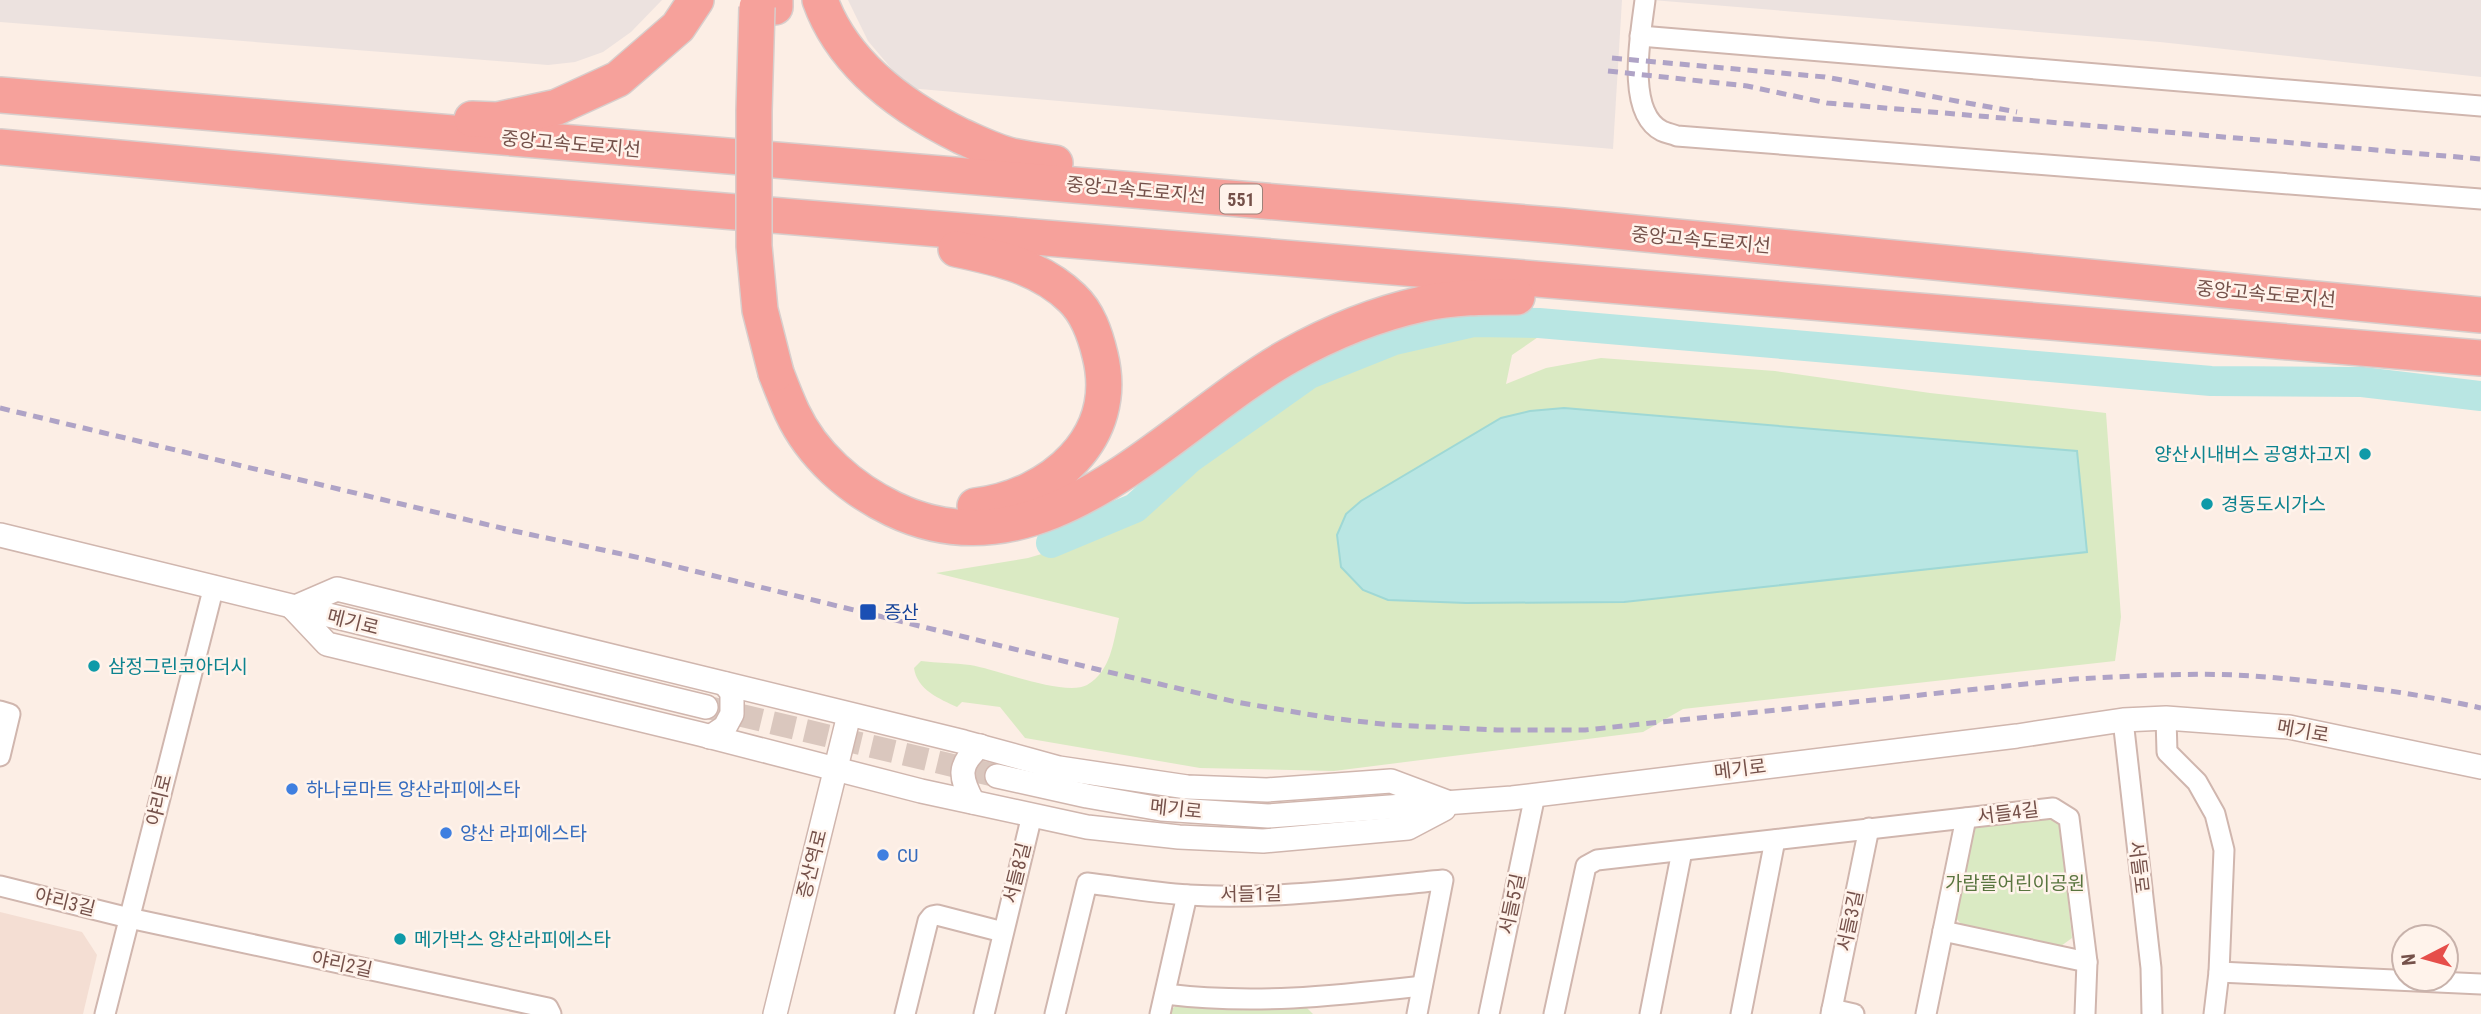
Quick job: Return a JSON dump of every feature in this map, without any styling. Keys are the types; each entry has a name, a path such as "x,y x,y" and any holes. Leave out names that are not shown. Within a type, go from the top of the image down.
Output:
{"highway":[{"path":"0,83 420,118 497,120 557,107 618,79 678,27 696,0"},
{"path":"820,0 842,42 865,71 892,95 928,120 971,141 1010,155 1107,172 1361,195 1396,212"},
{"path":"584,198 616,214 944,246 1006,260 1035,272 1057,285 1074,300 1096,336 1102,364 1104,393 1101,411 1091,435 1065,467 1041,485 1014,499 971,507 927,500 870,471 848,453 830,434 787,369 760,310 754,246 754,111 766,4"},
{"name":"중앙고속도로지선","path":"0,95 1396,212 2481,315"},
{"path":"0,147 2481,358"},
{"path":"787,369 792,413 811,444 834,469 863,492 908,516 959,527 986,527 1040,516 1090,494 1138,464 1216,404 1290,356 1358,324 1423,303 1489,297 1581,297 2170,347 2225,338"}],"street":[{"path":"1645,0 1637,91 1644,111 1659,130 1678,136 2481,199"},
{"path":"1640,36 2481,106"},
{"name":"메기로","path":"0,535 706,707"},
{"name":"야리로","path":"105,1014 214,586"},
{"path":"337,589 980,746 1059,768 1187,788 1267,790 1391,780 1453,804 1408,828 1263,841 1179,837 1087,827 973,802 327,644 293,607 337,589"},
{"path":"710,737 725,727 732,713 732,694 725,684"},
{"path":"0,711 10,714 0,756"},
{"name":"증산역로","path":"775,1014 849,715"},
{"path":"2166,718 2167,752 2197,782 2215,814 2224,850 2219,972 2214,1014"},
{"name":"메기로","path":"997,776 1161,809 1268,817 1453,804 1535,795 2017,736 2123,720 2166,718 2289,727 2481,767"},
{"name":"서들로","path":"2123,720 2151,968 2152,1014"},
{"path":"973,802 965,787 962,773 968,756 980,746"},
{"name":"서들5길","path":"1489,1014 1535,795"},
{"name":"서들4길","path":"1554,1014 1586,866 1597,860 2053,808 2069,818 2087,962 2085,1014"},
{"name":"서들8길","path":"984,1014 1032,815"},
{"name":"서들4길","path":"1926,1014 1966,818"},
{"name":"서들3길","path":"1832,1012 1869,828"},
{"path":"1741,1014 1775,840"},
{"path":"1650,1014 1682,851"},
{"name":"서들1길","path":"1055,1014 1087,883 1187,895 1308,893 1443,880 1417,1014"},
{"name":"야리3길","path":"0,886 129,918"},
{"path":"1160,1014 1187,895"},
{"path":"905,1014 928,921 932,916 1003,932"},
{"name":"야리2길","path":"129,918 548,1008 551,1014"},
{"path":"1944,931 2087,962"},
{"path":"2219,972 2481,984"},
{"path":"1165,994 1323,1006 1422,986"},
{"path":"1832,1012 1854,1014"}],"shaded area":[{"path":"0,0 662,0 631,32 603,52 575,62 548,65 0,22"},
{"path":"848,0 1622,0 1613,149 908,88 868,41"},
{"path":"1652,0 2481,0 2481,77 2160,42"},
{"path":"0,912 82,932 97,955 83,1014 0,1014"}],"green space":[{"path":"1466,332 1544,333 1512,355 1506,384 1546,368 1601,358 1775,371 1930,393 2106,413 2121,617 2115,661 1683,709 1643,732 1334,771 1200,768 1025,738 1000,707 962,702 957,707 930,693 916,676 914,668 921,661 970,665 1063,688 1087,685 1106,664 1119,618 936,573 1028,558 1069,546 1146,511 1211,454 1330,374 1406,347"},
{"name":"가람뜰어린이공원","path":"2048,815 2060,822 2072,938 2061,946 1962,925 1955,917 1973,830 1980,822"},
{"path":"1177,1005 1272,1009 1304,1005 1313,1014 1166,1014"}],"water":[{"path":"1564,408 2077,451 2087,552 1624,602 1466,603 1388,600 1363,590 1341,567 1337,535 1346,514 1361,501 1501,418 1530,411"}],"waterway":[{"path":"1051,543 1135,508 1190,458 1309,374 1394,340 1473,322 1539,323 2211,381 2362,382 2481,396"}],"tunnel":[{"path":"706,707 997,776"}],"railway":[{"path":"1612,58 1825,77 2017,112"},
{"path":"1608,71 1747,86 1827,103 2481,159"},
{"path":"0,408 514,531 645,559 1236,702 1330,718 1391,725 1497,730 1585,730 2074,679 2187,674 2254,676 2340,684 2481,708"}],"place":[{"name":"양산시내버스 공영차고지","path":"2365,454"},
{"name":"경동도시가스","path":"2207,504"},
{"name":"증산","path":"868,612"},
{"name":"삼정그린코아더시","path":"94,666"},
{"name":"하나로마트 양산라피에스타","path":"292,789"},
{"name":"양산 라피에스타","path":"446,833"},
{"name":"CU","path":"883,855"},
{"name":"메가박스 양산라피에스타","path":"400,939"}]}
